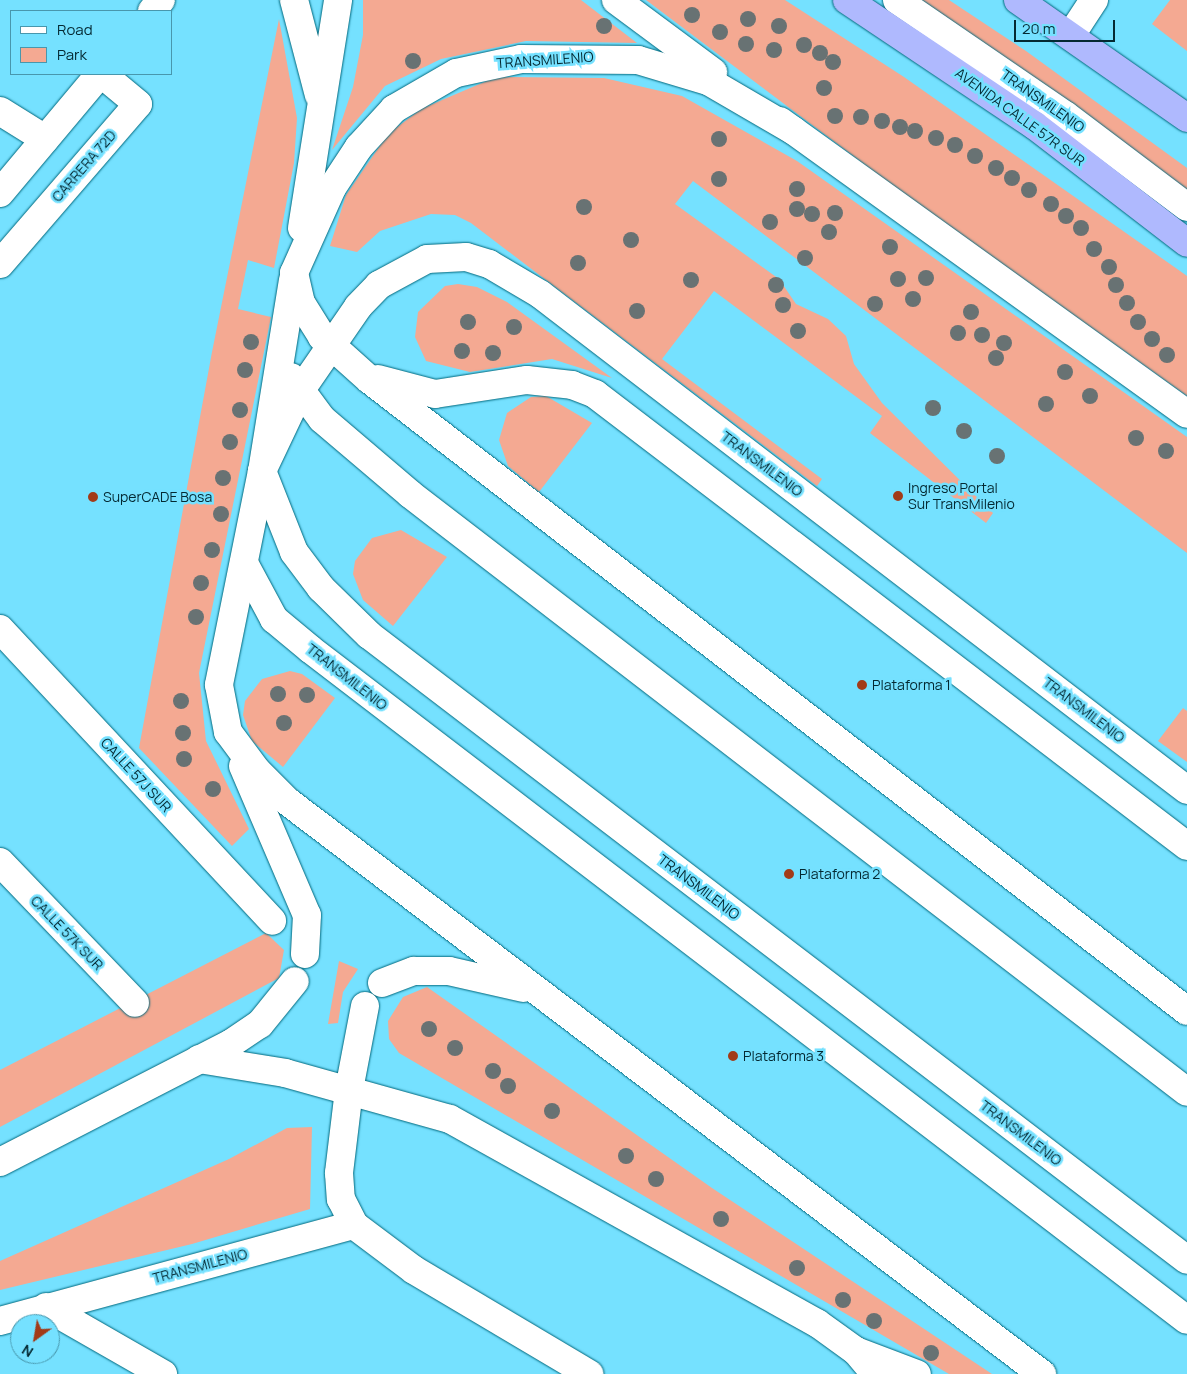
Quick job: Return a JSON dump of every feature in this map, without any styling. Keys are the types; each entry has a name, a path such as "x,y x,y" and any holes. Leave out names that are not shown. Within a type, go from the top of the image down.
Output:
{"highway":[{"name":"AVENIDA CALLE 57R SUR","path":"847,0 1026,120 1187,243"},
{"path":"1018,0 1072,35 1187,118"}],"street":[{"path":"153,10 161,0"},
{"name":"TRANSMILENIO","path":"294,0 323,115"},
{"name":"TRANSMILENIO","path":"306,954 307,914 297,886 228,732 219,685 262,471 294,273 323,115 338,0"},
{"name":"TRANSMILENIO","path":"616,0 1187,414"},
{"name":"TRANSMILENIO","path":"897,0 1187,206"},
{"path":"1072,35 1094,0"},
{"name":"TRANSMILENIO","path":"794,130 708,81 662,64 585,56 488,64 456,73 414,95 377,126 332,188 294,273 307,316 330,345 352,366 1187,1012"},
{"name":"CARRERA 72D","path":"0,193 100,75"},
{"name":"CARRERA 72D","path":"0,264 138,104 102,75"},
{"path":"0,111 39,146"},
{"path":"0,131 39,146"},
{"name":"TRANSMILENIO","path":"1187,790 509,273 466,257 419,261 379,285 330,345 300,391 262,471 294,552 321,588 369,635 1187,1260"},
{"path":"280,359 300,391 322,419 431,510 1187,1092"},
{"name":"TRANSMILENIO","path":"352,366 393,385 435,394 527,380 572,385 594,394 1187,846"},
{"name":"TRANSMILENIO","path":"244,563 274,620 1187,1320"},
{"name":"CALLE 57J SUR","path":"0,629 272,921"},
{"name":"TRANSMILENIO","path":"228,732 257,772 287,801 530,989 1042,1374"},
{"name":"CALLE 57K SUR","path":"0,862 135,1003"},
{"name":"TRANSMILENIO","path":"382,984 414,971 449,971 530,989"},
{"path":"0,1162 199,1059 260,1024 295,981"},
{"path":"365,1006 348,1090 339,1173 340,1200 354,1225 414,1270 589,1374"},
{"path":"199,1059 348,1090 450,1119 817,1324 856,1350 918,1374"},
{"name":"TRANSMILENIO","path":"0,1322 354,1225"},
{"path":"46,1308 163,1374"},
{"path":"856,1350 875,1374"}],"green space":[{"path":"363,0 581,0 637,43 526,41 441,59 385,86 332,150 353,87 363,35"},
{"path":"646,0 785,0 904,77 1187,276 1187,396 905,195"},
{"path":"920,0 949,0 1026,51 1187,168 1187,193"},
{"path":"1170,0 1187,0 1187,51 1152,24"},
{"path":"279,19 297,118 294,163 274,268 248,260 238,309 271,317 199,673 206,741 249,829 232,846 139,748 212,352"},
{"path":"496,77 604,78 682,96 797,161 1187,437 1187,553 693,181 675,204 779,279 796,304 828,319 846,336 854,364 882,403 993,513 986,523 870,433 882,416 714,291 662,359 822,479 817,486 471,223 455,215 431,214 380,231 357,252 330,246 346,195 388,134 421,109"},
{"path":"458,284 477,287 507,302 612,378 552,359 470,372 426,361 415,337 418,312 445,286"},
{"path":"546,396 592,423 539,492 508,466 499,440 507,413 531,397"},
{"path":"401,530 447,557 393,626 363,600 353,574 355,561 372,538"},
{"path":"290,671 302,674 335,698 283,767 252,741 243,715 245,701 262,679"},
{"path":"1183,708 1187,711 1187,762 1158,741"},
{"path":"266,933 284,950 279,978 0,1127 0,1070"},
{"path":"339,961 358,969 343,992 338,1023 328,1024"},
{"path":"427,987 712,1188 992,1374 949,1374 399,1053 389,1039 388,1021 403,997"},
{"path":"312,1127 310,1209 192,1244 0,1290 0,1261 229,1159 287,1128"}],"place":[{"name":"Ingreso Portal Sur TransMilenio","path":"898,496"},
{"name":"SuperCADE Bosa","path":"93,497"},
{"name":"Plataforma 1","path":"862,685"},
{"name":"Plataforma 2","path":"789,874"},
{"name":"Plataforma 3","path":"733,1056"}]}
